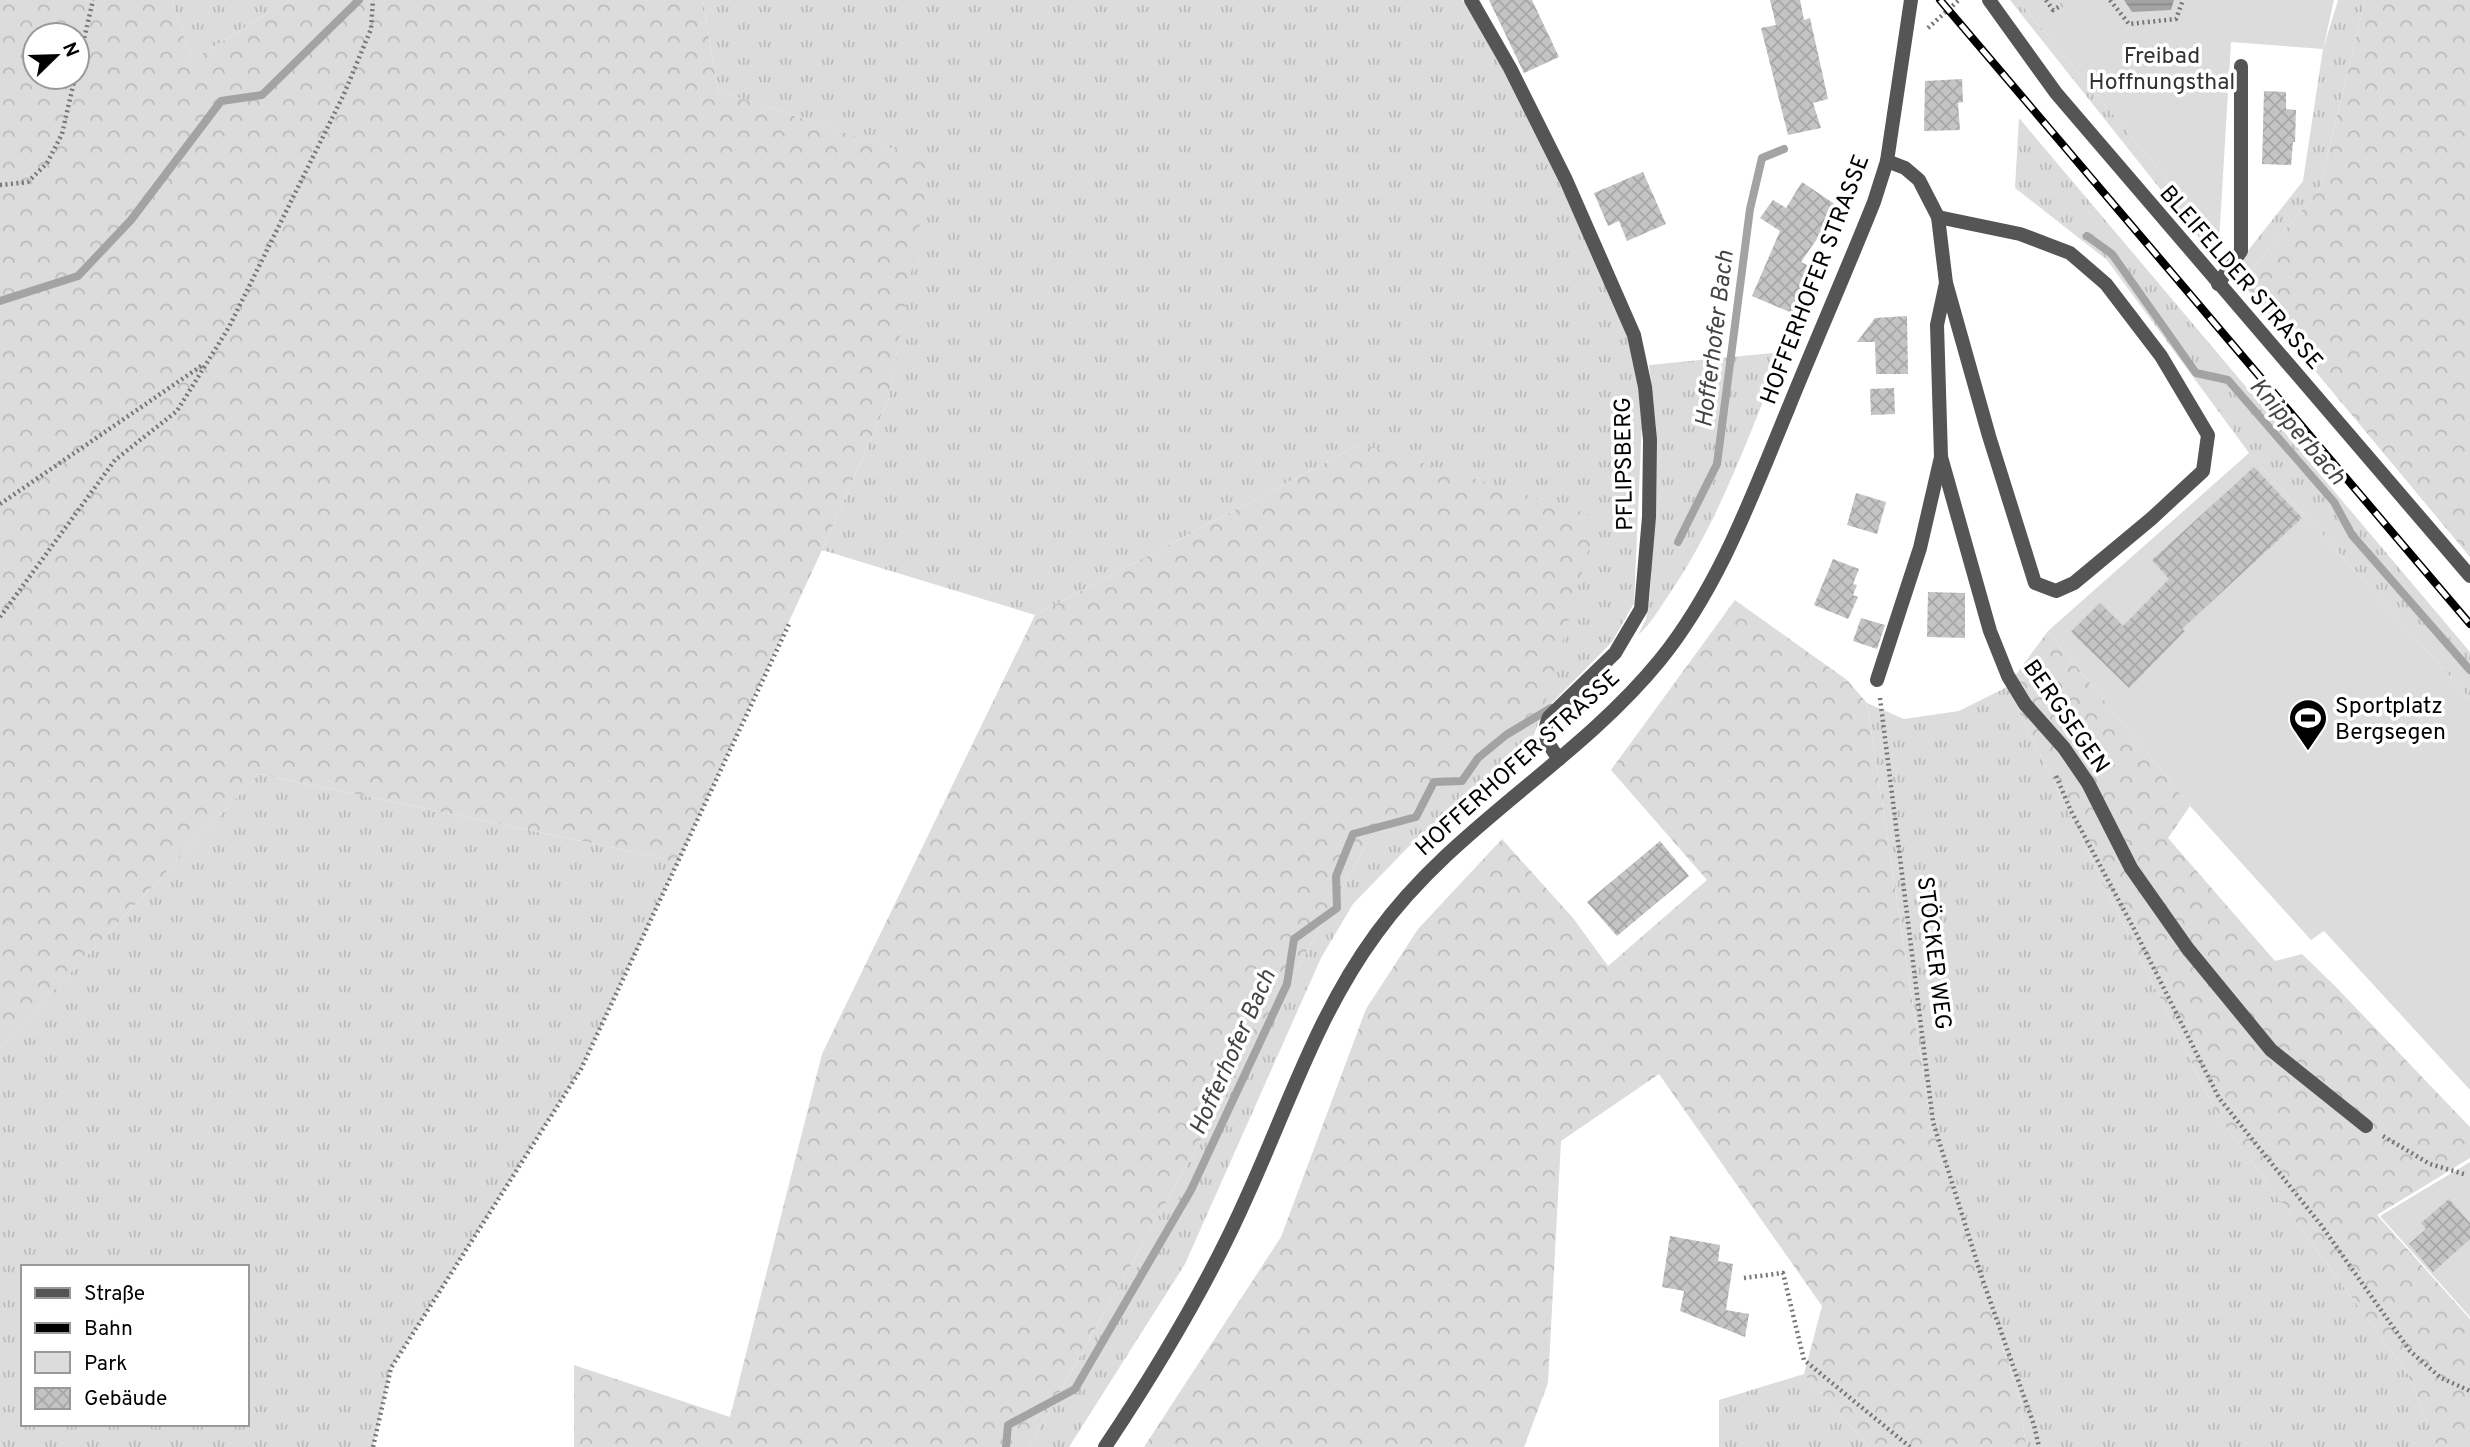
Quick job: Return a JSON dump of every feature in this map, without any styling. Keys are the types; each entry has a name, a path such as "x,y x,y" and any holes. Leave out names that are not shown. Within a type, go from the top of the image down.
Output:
{"street":[{"name":"PFLIPSBERG","path":"1471,0 1510,68 1566,180 1634,335 1645,387 1650,440 1649,517 1641,609 1615,653 1549,717 1544,728 1546,741 1559,759"},
{"name":"BLEIFELDER STRASSE","path":"1989,0 2056,93 2470,576"},
{"name":"HOFFERHOFER STRASSE","path":"1105,1447 1190,1313 1216,1264 1311,1046 1357,963 1406,896 1440,860 1616,709 1661,659 1703,597 1741,523 1857,245 1887,161 1908,3"},
{"path":"2218,284 2241,251 2241,66"},
{"name":"BERGSEGEN","path":"1887,161 1905,168 1919,180 1938,217 1946,283 1989,436 2035,583 2056,591 2074,583 2151,519 2203,471 2208,435 2161,356 2106,284 2070,253 2020,234 1938,217"},
{"name":"BERGSEGEN","path":"1946,283 1937,325 1941,457 1990,631 2008,676 2025,704 2064,748 2088,783 2131,869 2188,949 2271,1050 2365,1126"},
{"path":"1877,680 1920,548 1941,457"}],"path":[{"path":"88,21 93,0"},
{"path":"0,617 115,460 177,411 208,362 229,327 344,94 371,29 373,0"},
{"path":"1923,36 1934,22 1959,0"},
{"path":"2046,0 2053,10 2062,5"},
{"path":"2110,0 2129,24 2176,19 2183,0"},
{"path":"0,185 28,182 47,163 62,134 72,91"},
{"path":"0,503 208,362"},
{"path":"373,1447 391,1368 581,1069 789,624"},
{"name":"STÖCKER WEG","path":"1877,680 1933,1122 2039,1447"},
{"path":"2056,775 2071,810 2219,1098 2321,1225 2410,1351 2441,1378 2470,1391"},
{"path":"2365,1126 2430,1164 2467,1175"},
{"path":"1744,1278 1783,1273 1804,1360 1910,1447"}],"green space":[{"path":"0,0 172,0 192,60 289,0 703,0 718,91 931,161 889,398 677,864 653,856 259,774 0,1047"},
{"path":"172,0 289,0 192,60"},
{"path":"703,0 1463,0 1491,44 1560,182 1634,352 1642,423 1634,603 1612,642 1542,713 1530,745 1417,838 1353,904 1321,958 1185,1264 1069,1447 1029,1447 1370,838 1410,817 1428,791 1458,769 1361,444 1035,615 822,550 889,398 930,161 718,91"},
{"path":"2010,0 2018,0 2219,242 2215,258"},
{"name":"Freibad Hoffnungsthal","path":"2018,0 2334,0 2323,49 2231,42 2219,242"},
{"path":"2338,0 2365,0 2319,190 2241,282 2235,267 2303,181 2323,49"},
{"path":"2365,0 2470,0 2470,557 2241,282 2319,190"},
{"path":"2019,118 2470,652 2470,699 2249,453 2107,260 2015,188"},
{"path":"1783,352 1732,477 1703,538 1658,611 1638,635 1646,619 1650,595 1656,490 1656,427 1649,365"},
{"path":"1361,444 1598,517 1542,713 1428,791 1410,817 1370,838 1029,1447 574,1447 574,1365 730,1417 822,1054 1035,615"},
{"name":"Sportplatz Bergsegen","path":"2249,453 2470,699 2470,1090 2324,931 2311,940 2190,806 2048,631"},
{"path":"1735,600 1847,680 1867,703 1930,1118 2020,1400 2026,1447 1869,1447 1804,1374 1822,1306 1659,1074 1561,1141 1548,1383 1524,1447 1144,1447 1281,1237 1366,1009 1418,929 1502,839 1573,918 1608,966 1707,880 1611,770"},
{"path":"2048,631 2190,806 2168,838 2275,961 2302,954 2470,1127 2470,1158 2377,1215 2470,1319 2470,1447 2437,1447 2408,1374 2218,1116 2007,687"},
{"path":"2007,687 2218,1116 2408,1374 2437,1447 2026,1447 2020,1400 1930,1118 1867,703 1904,719 1959,711"},
{"path":"259,774 653,856 677,864 581,1069 391,1368 373,1447 0,1447 0,1047"},
{"path":"2470,1162 2470,1317 2380,1216"},
{"path":"1804,1374 1869,1447 1719,1447 1719,1400"}],"shaded area":[{"path":"2124,0 2174,0 2171,10 2132,12"}],"building":[{"path":"1489,0 1532,0 1559,57 1524,73"},
{"path":"1770,0 1800,0 1804,20 1810,18 1828,99 1813,103 1821,128 1788,135 1761,28 1776,25"},
{"path":"1962,79 1963,102 1958,103 1960,130 1924,131 1925,81"},
{"path":"2264,91 2286,92 2286,109 2296,110 2291,165 2262,164"},
{"path":"1643,172 1666,224 1627,241 1619,221 1608,226 1594,193"},
{"path":"1802,182 1839,207 1801,262 1811,267 1792,313 1752,296 1780,231 1760,218 1773,200 1786,208"},
{"path":"1907,316 1908,374 1876,374 1875,342 1857,342 1875,318"},
{"path":"1894,388 1895,414 1871,415 1870,389"},
{"path":"2254,467 2302,518 2182,629 2185,631 2129,688 2071,632 2100,603 2123,626 2169,579 2152,560"},
{"path":"1856,493 1886,502 1877,534 1847,525"},
{"path":"1833,559 1859,569 1853,584 1857,585 1853,595 1858,597 1848,619 1814,605"},
{"path":"1928,592 1965,593 1965,638 1927,637"},
{"path":"1861,618 1885,625 1877,649 1853,641"},
{"path":"1660,841 1689,876 1617,936 1587,902"},
{"path":"2449,1199 2470,1223 2470,1239 2433,1272 2409,1244 2426,1229 2421,1223"},
{"path":"1670,1236 1720,1245 1718,1261 1733,1264 1726,1310 1749,1314 1745,1337 1680,1311 1684,1291 1662,1287"}],"waterway":[{"path":"0,301 78,276 131,220 221,101 262,95 359,0"},
{"name":"Hofferhofer Bach","path":"1678,542 1717,464 1750,209 1762,158 1784,149"},
{"name":"Knipperbach","path":"2087,236 2112,254 2196,373 2228,380 2334,502 2352,535 2470,670"},
{"name":"Hofferhofer Bach","path":"1006,1447 1008,1425 1075,1389 1191,1190 1287,984 1294,939 1337,908 1336,876 1353,834 1416,817 1434,782 1462,781 1478,758 1506,735 1551,708"}],"railway":[{"path":"1940,0 2470,624"}],"place":[{"name":"Sportplatz Bergsegen","path":"2308,752"}]}
